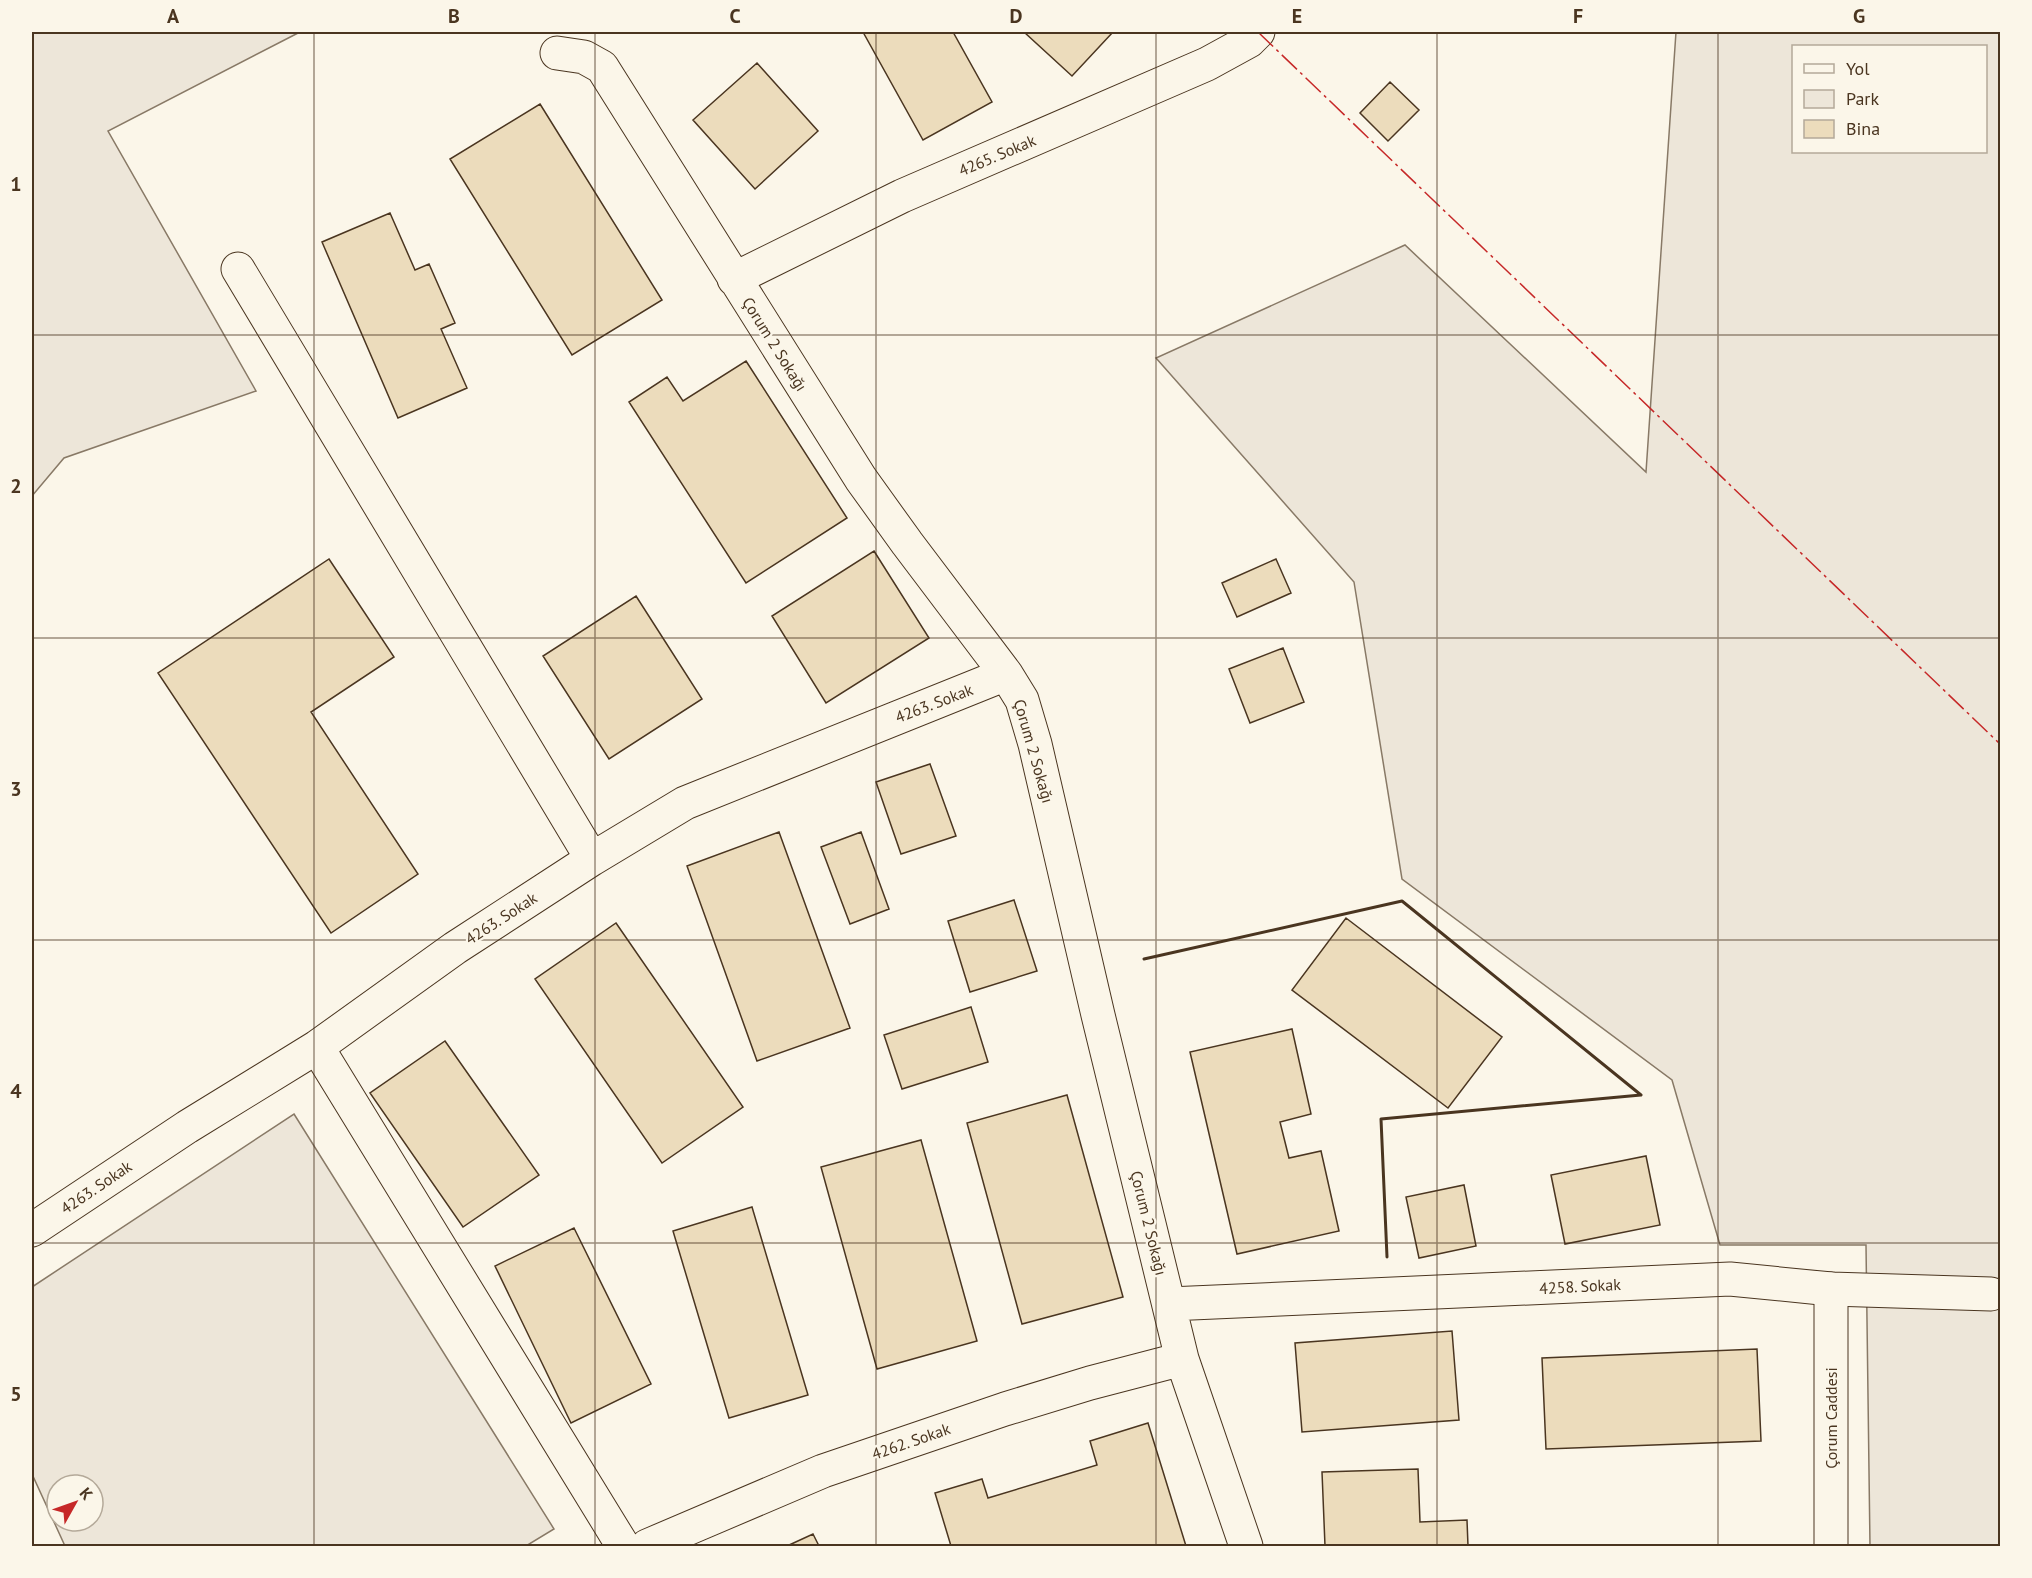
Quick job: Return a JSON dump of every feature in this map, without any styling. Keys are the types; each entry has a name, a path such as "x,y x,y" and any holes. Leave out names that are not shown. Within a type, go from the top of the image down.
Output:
{"street":[{"name":"4265. Sokak","path":"734,279 902,196 1229,54 1248,35"},
{"name":"Çorum 2 Sokağı","path":"557,53 584,57 602,67 861,479 1006,674 1022,700 1035,744 1182,1359 1246,1546"},
{"path":"238,269 592,859"},
{"name":"4263. Sokak","path":"32,1230 187,1127 317,1047 455,948 592,859 685,803 1006,674"},
{"path":"317,1047 623,1546"},
{"name":"4258. Sokak","path":"1169,1304 1730,1279 1831,1289 1991,1294"},
{"name":"Çorum Caddesi","path":"1831,1289 1831,1546"},
{"name":"4262. Sokak","path":"647,1546 823,1471 1005,1409 1090,1383 1182,1359"}],"green space":[{"path":"32,32 300,32 108,131 256,391 64,458 32,496"},
{"path":"1676,32 2000,32 2000,1546 1870,1546 1866,1245 1720,1245 1672,1080 1402,879 1354,582 1156,358 1405,245 1646,472"},
{"path":"294,1114 554,1529 526,1546 65,1546 59,1533 105,1533 105,1473 45,1473 45,1502 32,1474 32,1287"}],"building":[{"path":"863,32 953,32 992,102 923,140"},
{"path":"1024,32 1113,32 1072,76"},
{"path":"757,63 818,131 755,189 693,120"},
{"path":"1390,82 1419,110 1388,141 1360,113"},
{"path":"540,104 662,300 572,355 450,159"},
{"path":"390,213 415,270 429,264 455,323 441,329 467,388 398,418 322,242"},
{"path":"746,361 847,518 746,583 629,402 667,377 683,401"},
{"path":"874,551 929,638 826,703 772,616"},
{"path":"329,559 394,657 311,712 418,874 331,933 158,673"},
{"path":"1276,559 1291,593 1237,617 1222,583"},
{"path":"636,596 702,699 609,759 543,656"},
{"path":"1283,648 1304,702 1250,723 1229,669"},
{"path":"930,764 956,836 901,854 876,782"},
{"path":"779,832 850,1028 757,1061 687,866"},
{"path":"861,832 889,909 850,924 821,847"},
{"path":"1014,900 1037,971 970,992 948,921"},
{"path":"1346,918 1502,1037 1448,1108 1292,990"},
{"path":"616,923 743,1107 662,1163 535,979"},
{"path":"971,1007 988,1062 902,1089 884,1035"},
{"path":"1292,1029 1311,1114 1280,1122 1289,1158 1321,1151 1339,1231 1237,1254 1190,1052"},
{"path":"445,1041 539,1175 463,1227 370,1093"},
{"path":"1067,1095 1123,1297 1022,1324 967,1123"},
{"path":"921,1140 977,1341 877,1369 821,1167"},
{"path":"1646,1156 1660,1225 1565,1244 1551,1175"},
{"path":"1464,1185 1476,1246 1419,1258 1406,1197"},
{"path":"752,1207 808,1395 729,1418 673,1231"},
{"path":"574,1228 651,1384 571,1423 495,1266"},
{"path":"1452,1331 1459,1420 1302,1432 1295,1343"},
{"path":"1757,1349 1761,1441 1546,1449 1542,1358"},
{"path":"1148,1423 1186,1546 951,1546 935,1493 982,1479 988,1498 1097,1465 1090,1441"},
{"path":"1418,1469 1420,1522 1467,1520 1468,1546 1325,1546 1322,1472"},
{"path":"813,1534 819,1546 787,1546"}],"wall":[{"path":"1144,959 1402,901 1641,1095 1381,1119 1387,1257"}],"power":[{"path":"1258,32 2000,744"}]}
